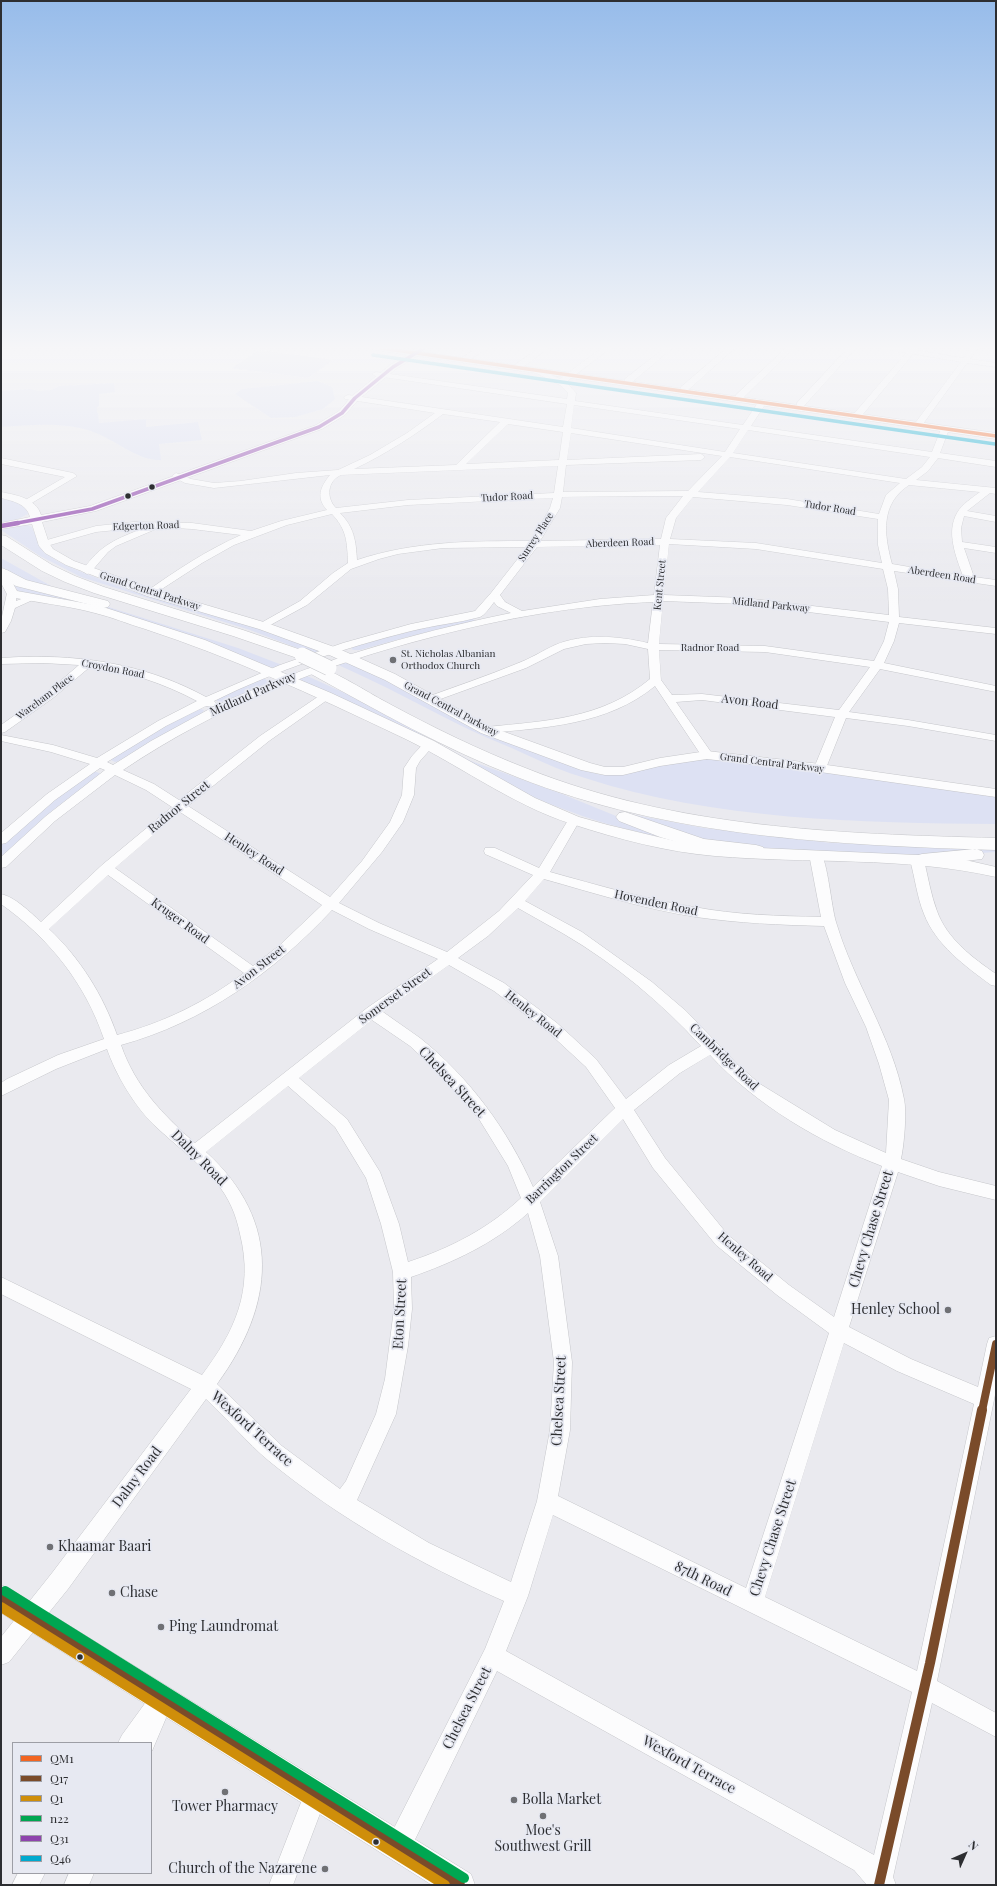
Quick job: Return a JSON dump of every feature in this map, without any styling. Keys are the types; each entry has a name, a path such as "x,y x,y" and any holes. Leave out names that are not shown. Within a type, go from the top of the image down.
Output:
{"highway":[{"name":"Grand Central Parkway","path":"1,539 34,560 70,579 99,590 238,633 295,657 518,760 564,777 626,796 676,807 784,823 924,832 996,833"},
{"name":"Grand Central Parkway","path":"1,552 63,586 96,598 295,657"},
{"path":"1,573 21,583 35,587 194,628"},
{"name":"Grand Central Parkway","path":"323,670 466,749 554,785 605,801 650,812 715,824 852,839 996,844"},
{"path":"554,785 596,805 666,833 702,844 756,851"},
{"path":"919,860 996,853"}],"main road":[{"path":"43,544 44,531 50,522 66,512 92,509 287,435"},
{"path":"1,526 66,512 179,477"},
{"path":"1,495 47,505 66,512"},
{"path":"15,498 27,504 34,511 43,544"},
{"name":"Grand Central Parkway","path":"43,544 49,551 87,571 152,593 263,626 347,657 431,699 486,730 586,767 605,771 623,771 660,762 707,755 820,768 996,793"},
{"path":"1,573 12,599 32,598 96,609 128,618 200,643 326,696 429,744 530,801 574,820 604,829 675,846 715,851 756,851 919,860 961,864 996,872"},
{"path":"1,1598 460,1885"}],"street":[{"path":"353,564 351,539 345,523 327,504 324,495 327,484 334,475 373,456 410,435"},
{"path":"458,467 491,435"},
{"name":"Surrey Place","path":"485,616 496,595 534,544 548,522 558,495 567,435"},
{"path":"596,435 702,454 726,456 909,482 992,490"},
{"name":"Kent Street","path":"656,680 653,647 665,542 671,518 690,494 715,470 740,435"},
{"path":"800,435 996,464"},
{"path":"820,768 842,714 878,665 889,642 894,619 894,592 882,545 882,517 889,499 926,468 935,455 943,435"},
{"path":"179,477 209,486 224,486 283,477 340,472 563,463 702,454"},
{"path":"1,461 73,476 30,501"},
{"path":"970,580 961,559 957,529 961,513 992,490"},
{"name":"Tudor Road","path":"152,593 218,548 250,534 285,522 334,511 384,504 558,495 690,494 787,502 882,517"},
{"path":"961,513 996,519"},
{"path":"87,571 105,550 113,544 159,524"},
{"name":"Edgerton Road","path":"43,544 97,529 131,525 159,524 208,527 250,534"},
{"name":"Aberdeen Road","path":"263,626 299,606 339,573 353,564 393,552 433,545 480,543 534,544 714,542 763,547 848,559 888,567 996,583"},
{"path":"958,544 996,550"},
{"path":"451,618 464,613 496,595 501,604 518,612"},
{"name":"Midland Parkway","path":"1,840 32,812 97,762 147,732 206,701 269,672 370,638 451,618 485,616 658,598 718,599 758,602 996,631"},
{"path":"1,630 9,617 12,599"},
{"name":"Midland Parkway","path":"1,864 47,820 112,769 177,729 218,708 285,679 347,657 416,638 485,616 546,610"},
{"name":"Radnor Road","path":"431,699 516,669 571,644 605,640 625,641 653,647 765,649 878,665 996,689"},
{"name":"Croydon Road","path":"1,661 50,660 88,663 132,671 170,683 218,708"},
{"name":"Wareham Place","path":"1,730 49,696 88,663"},
{"path":"486,730 524,726 595,714 609,710 644,692 656,680 707,755"},
{"name":"Radnor Street","path":"41,929 107,868 180,806 277,728 326,696"},
{"name":"Avon Road","path":"668,699 702,697 732,700 842,714 996,738"},
{"path":"514,740 514,734 524,726"},
{"name":"Henley Road","path":"1,738 53,748 97,762 150,787 330,904 374,926 449,958 499,988 552,1027 591,1063 625,1109 659,1163 722,1240 783,1290 840,1331 904,1365 984,1399"},
{"name":"Avon Street","path":"1,1090 52,1064 112,1042 154,1030 186,1015 221,996 292,942 330,904 367,862 391,831 404,809 409,787 410,768 429,744"},
{"name":"Somerset Street","path":"195,1152 372,1012 449,958 493,924 517,902 542,874 574,820"},
{"name":"Hovenden Road","path":"490,851 542,874 626,897 696,912 772,920 829,922"},
{"name":"Chevy Chase Street","path":"752,1603 840,1331 892,1164 895,1149 898,1100 876,1034 852,983 829,922 815,854"},
{"path":"919,860 933,919 948,940 963,955 996,981"},
{"name":"Kruger Road","path":"107,868 253,973"},
{"name":"Dalny Road","path":"1,898 41,929 64,954 84,981 101,1012 118,1058 130,1080 152,1112 213,1169 234,1193 243,1213 250,1236 253,1249 254,1268 247,1315 227,1356 31,1618 1,1654"},
{"name":"Cambridge Road","path":"517,902 584,940 635,976 681,1014 711,1048 751,1086 793,1114 824,1132 892,1164 965,1187 996,1193"},
{"name":"Chelsea Street","path":"372,1012 415,1042 465,1091 500,1138 515,1164 531,1200 549,1256 563,1362 560,1430 547,1501 517,1596 493,1656 398,1847"},
{"name":"Barrington Street","path":"402,1272 421,1266 475,1242 494,1230 531,1200 625,1109 672,1071 711,1048"},
{"name":"Eton Street","path":"288,1077 342,1123 374,1176 390,1224 402,1272 403,1309 399,1346 386,1414 353,1488 342,1504"},
{"name":"Wexford Terrace","path":"1,1285 205,1386 274,1452 342,1504 399,1538 495,1587 517,1596"},
{"path":"881,1884 925,1687 996,1344"},
{"name":"87th Road","path":"547,1501 925,1687 996,1726"},
{"name":"Wexford Terrace","path":"493,1656 863,1861 881,1884"},
{"path":"131,1742 162,1699"},
{"path":"144,1742 162,1699"},
{"path":"281,1885 315,1795"},
{"path":"24,1885 32,1874"},
{"path":"76,1885 82,1874"}],"shaded area":[{"path":"101,435 201,435 202,440 159,444 161,460 136,454"},
{"path":"1,498 20,504 29,511 28,514 18,519 1,523"},
{"path":"26,524 32,527 39,545 45,552 57,561 79,571 129,590 253,625 319,650 313,654 250,630 81,577 40,556 1,530"},
{"path":"1,558 53,587 50,589 10,574 1,567"},
{"path":"12,583 99,604 238,648 282,665 274,668 269,667 186,635 19,592"},
{"path":"471,617 475,621 360,650 351,649 355,646"},
{"path":"341,662 351,662 536,752 601,775 627,774 646,768 699,759 723,759 853,774 996,797 996,824 841,820 788,816 736,811 684,803 634,792 585,778 541,762 453,722 336,664"},
{"path":"305,675 349,695 471,761 562,794 680,842 603,823 529,795 298,679"},
{"path":"263,678 270,682 223,702 217,701 217,699"},
{"path":"200,709 204,710 202,713 119,761 115,762 111,760 111,758 163,726"},
{"path":"92,770 101,774 53,810 1,857 1,845 20,827"},
{"path":"624,813 704,828 831,843 996,847 996,852 933,856 818,853 720,845"}],"transit line":[{"name":"Q31","path":"1,526 92,509 297,435"},
{"name":"Q46","path":"932,435 995,444"},
{"name":"QM1","path":"989,435 996,436"},
{"name":"Q17","path":"879,1885 930,1663 996,1344"},
{"name":"n22","path":"5,1591 464,1878"},
{"name":"Q17","path":"1,1598 460,1885"},
{"name":"Q1","path":"1,1607 445,1885"}],"place":[{"name":"St. Nicholas Albanian Orthodox Church","path":"393,660"},
{"name":"Henley School","path":"948,1310"},
{"name":"Khaamar Baari","path":"50,1547"},
{"name":"Chase","path":"112,1593"},
{"name":"Ping Laundromat","path":"161,1627"},
{"name":"Tower Pharmacy","path":"225,1792"},
{"name":"Bolla Market","path":"514,1800"},
{"name":"Moe's Southwest Grill","path":"543,1816"},
{"name":"Church of the Nazarene","path":"325,1869"}]}
